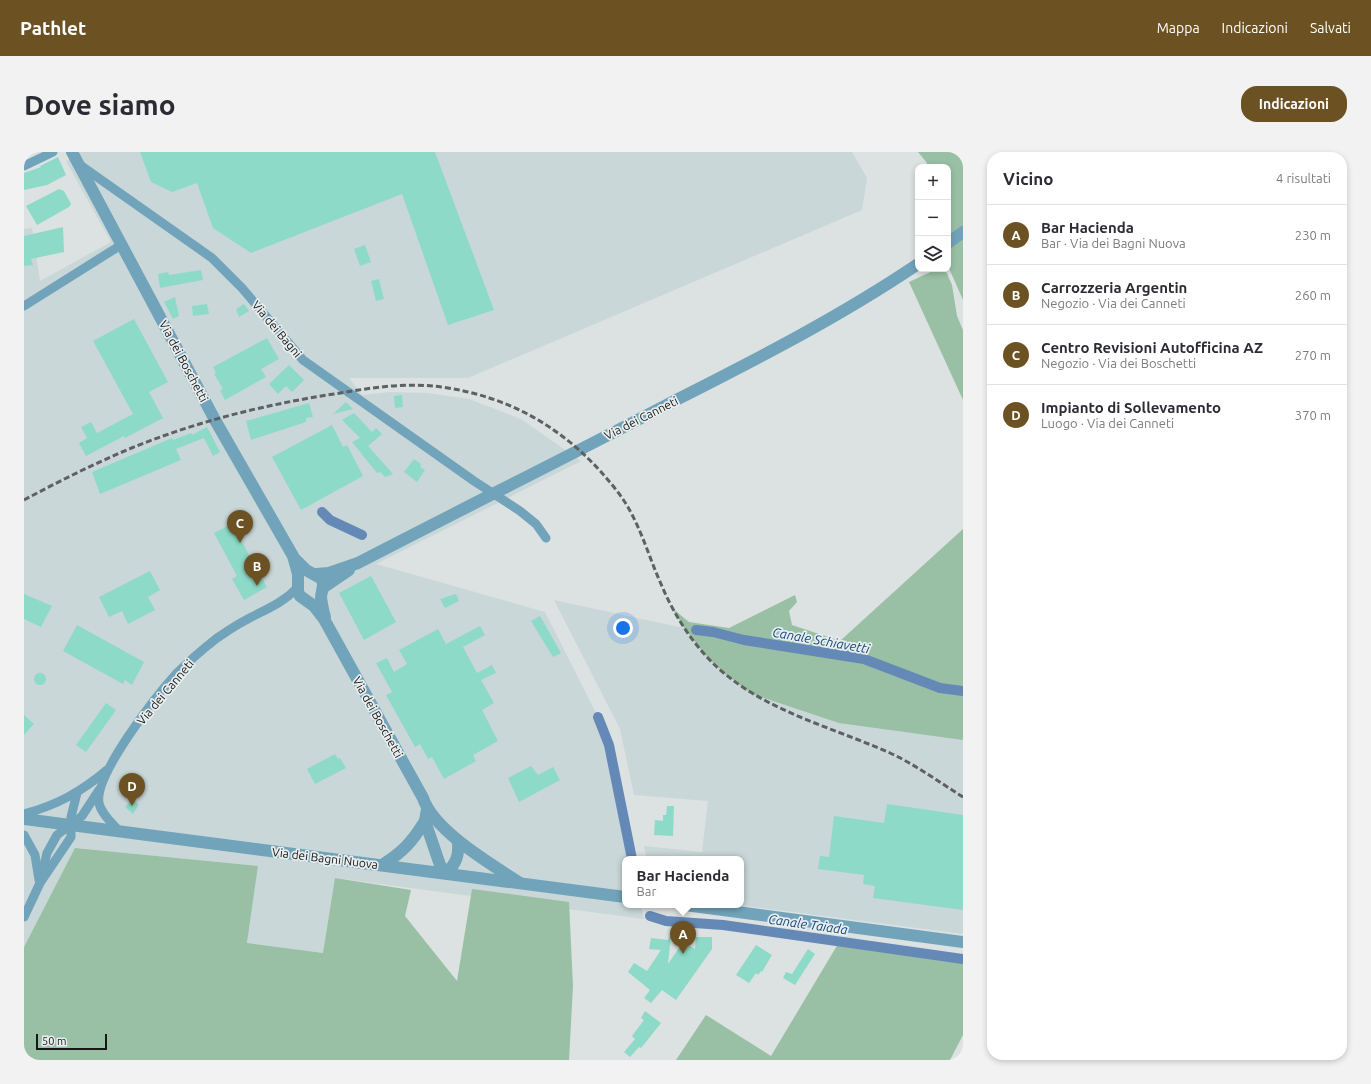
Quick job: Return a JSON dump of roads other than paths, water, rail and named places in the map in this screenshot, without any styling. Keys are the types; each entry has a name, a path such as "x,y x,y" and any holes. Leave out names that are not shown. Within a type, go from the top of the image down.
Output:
{"street":[{"path":"24,166 53,152"},
{"name":"Via dei Bagni","path":"72,152 78,164 212,258 242,288 303,360 474,481 494,493 536,524 546,538"},
{"name":"Via dei Boschetti","path":"78,164 215,420 293,556 298,574 297,585 300,596 319,612 328,626 423,798 426,815 440,865 446,873"},
{"path":"951,241 963,232"},
{"path":"24,306 121,245"},
{"name":"Via dei Canneti","path":"314,574 329,573 358,563 808,332 915,266"},
{"name":"Via dei Boschetti","path":"293,556 322,579 322,591 328,626"},
{"name":"Via dei Canneti","path":"322,591 358,563"},
{"path":"297,585 303,575 314,574"},
{"name":"Via dei Canneti","path":"276,605 297,585"},
{"path":"306,600 313,600 322,591"},
{"name":"Via dei Canneti","path":"40,883 47,853 56,835 82,816 100,790 108,769 155,700 176,674 198,652 245,620 276,605 306,600"},
{"name":"Via dei Canneti","path":"24,814 58,802 77,793 108,769"},
{"name":"Via dei Canneti","path":"100,790 99,803 106,817 120,832"},
{"path":"24,917 40,883 71,837 70,826 77,793"},
{"path":"382,865 398,855 411,843 426,815"},
{"name":"Via dei Boschetti","path":"426,815 458,841 520,883"},
{"name":"Via dei Bagni Nuova","path":"24,820 622,897"},
{"path":"24,835 35,855 40,883"},
{"path":"446,873 454,867 458,858 458,841"},
{"path":"708,908 963,942"}],"waterway":[{"name":"Canale Schiavetti","path":"322,512 330,520 362,535"},
{"name":"Canale Schiavetti","path":"696,630 713,632 744,640 864,659 940,688 963,691"},
{"name":"Canale Taiada","path":"598,717 609,745 631,856"},
{"name":"Canale Taiada","path":"650,916 666,921 723,925 963,959"}],"railway":[{"path":"24,500 92,465 145,443 205,422 269,406 361,390 401,385 441,387 493,399 540,421 561,435 600,470 625,502 631,513 661,584 678,618 700,650 718,668 757,696 801,717 890,753 918,768 963,797"}],"place":[{"name":"Centro Revisioni Autofficina AZ","path":"240,543"},
{"name":"Carrozzeria Argentin","path":"257,586"},
{"name":"Impianto di Sollevamento","path":"132,806"},
{"name":"Bar Hacienda","path":"683,954"}]}
